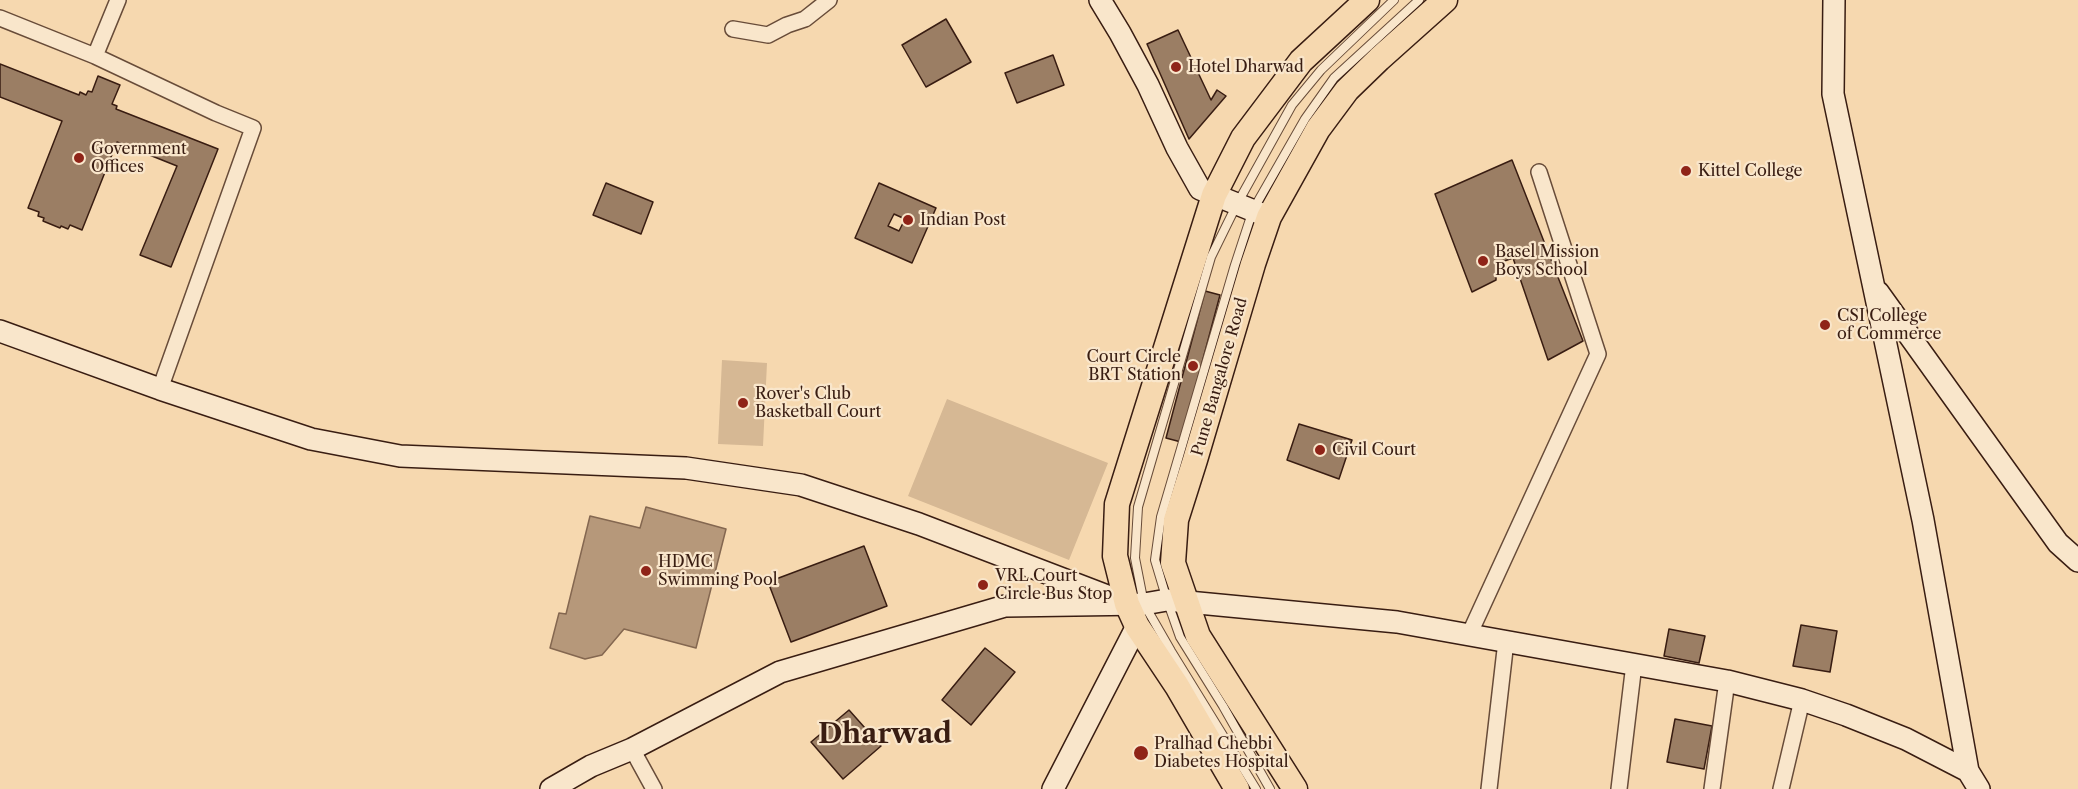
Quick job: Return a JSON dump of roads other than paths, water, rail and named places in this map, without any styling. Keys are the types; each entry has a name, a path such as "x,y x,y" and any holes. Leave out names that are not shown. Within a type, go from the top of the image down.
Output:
{"main road":[{"path":"1236,789 1136,611 1115,556 1117,504 1214,195 1243,138 1301,61 1367,0"},
{"name":"Pune Bangalore Road","path":"1295,789 1176,601 1173,563 1176,520 1253,264 1253,210 1347,90 1378,59 1445,0"}],"street":[{"path":"95,56 118,0"},
{"path":"733,29 768,35 805,19 829,0"},
{"path":"1100,0 1120,33 1200,189 1253,210"},
{"path":"1834,0 1833,94 1923,520 1973,780"},
{"path":"0,18 95,56 253,128 160,389"},
{"path":"1470,635 1598,354 1539,172"},
{"path":"1873,284 2058,543 2078,561"},
{"path":"0,331 160,389 311,439 400,456 686,468 801,485 920,524 1136,611"},
{"path":"551,789 591,765 632,749 780,672 1005,606 1136,611 1176,601 1397,622 1727,681 1802,700 1906,739 1973,780"},
{"path":"1053,789 1136,611"},
{"path":"1490,789 1506,641"},
{"path":"1619,789 1634,664"},
{"path":"1712,789 1727,681"},
{"path":"1781,789 1802,700"},
{"path":"632,749 654,789"}],"lane":[{"path":"1253,210 1293,105 1321,70 1394,0"},
{"path":"1256,789 1171,651 1136,611 1135,558 1138,507 1211,257 1253,210 1305,119 1334,78 1419,0"},
{"path":"1176,601 1180,637 1223,705 1270,789"}],"place":[{"name":"Hotel Dharwad","path":"1176,67"},
{"name":"Government Offices","path":"79,158"},
{"name":"Kittel College","path":"1686,171"},
{"name":"Indian Post","path":"908,220"},
{"name":"Basel Mission Boys School","path":"1483,261"},
{"name":"CSI College of Commerce","path":"1825,325"},
{"name":"Court Circle BRT Station","path":"1193,366"},
{"name":"Rover's Club Basketball Court","path":"743,403"},
{"name":"Civil Court","path":"1320,450"},
{"name":"HDMC Swimming Pool","path":"646,571"},
{"name":"VRL Court Circle Bus Stop","path":"983,585"},
{"name":"Pralhad Chebbi Diabetes Hospital","path":"1141,753"}],"district":[{"name":"Dharwad","path":"885,735"}]}
